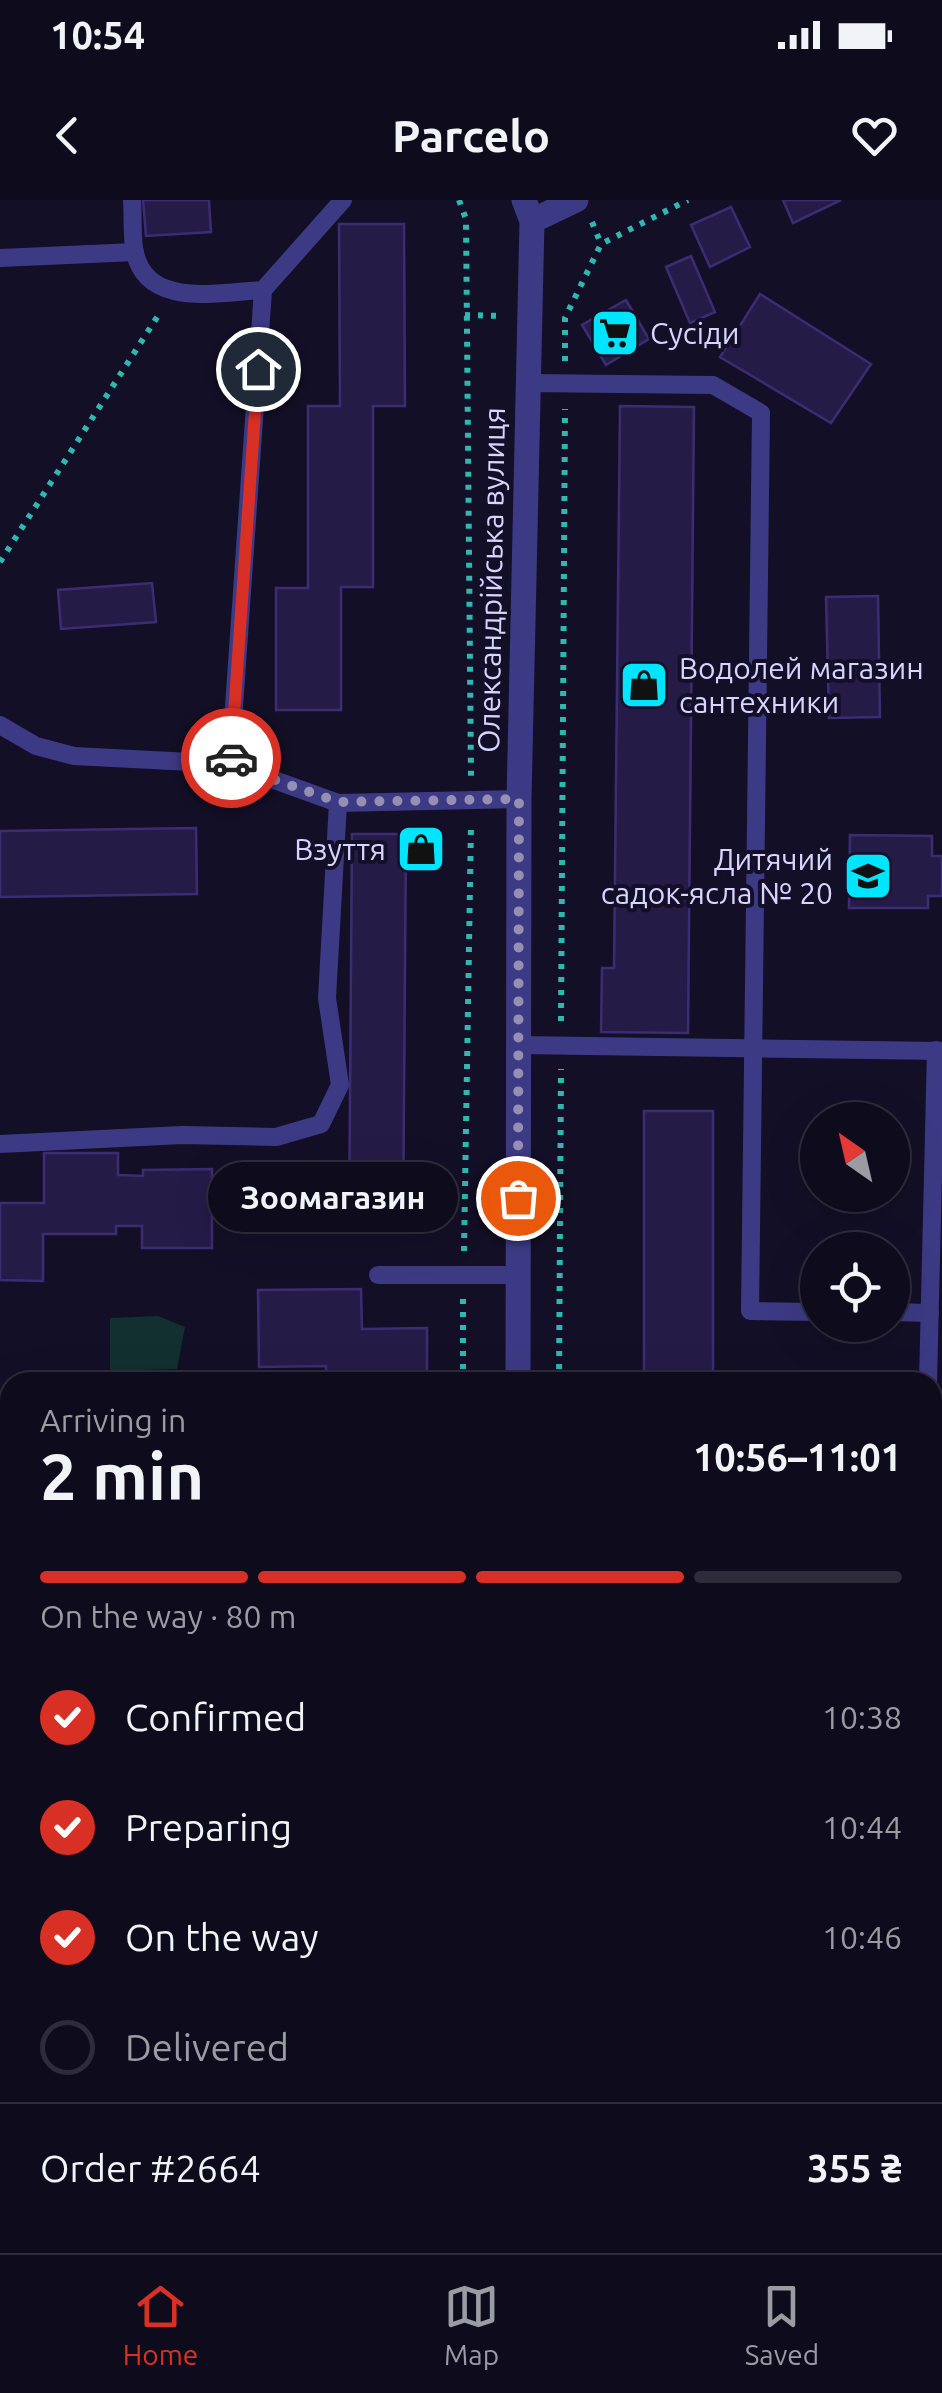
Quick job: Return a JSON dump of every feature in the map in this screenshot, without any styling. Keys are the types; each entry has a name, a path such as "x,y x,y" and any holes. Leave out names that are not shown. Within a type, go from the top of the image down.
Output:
{"street":[{"path":"528,210 576,200"},
{"name":"Олександрійська вулиця","path":"518,1372 519,799 528,210"}],"lane":[{"path":"132,200 134,252 145,276 172,294 263,290"},
{"path":"230,764 263,290 343,200"},
{"path":"0,258 134,252"},
{"path":"528,382 714,384 760,413 750,1311 800,1312"},
{"path":"0,724 36,746 74,756 230,764 338,802 519,799"},
{"path":"0,1144 182,1135 276,1137 321,1124 340,1086 327,998 338,802"},
{"path":"518,1045 939,1050 928,1372"},
{"path":"378,1275 518,1275"},
{"path":"910,1312 930,1313"}],"path":[{"path":"565,377 565,318 601,244 688,200"},
{"path":"0,562 172,294"},
{"path":"559,1372 565,396"}],"green space":[{"path":"158,1316 185,1327 177,1369 110,1371 110,1318"}],"building":[{"path":"143,200 209,200 211,232 146,236"},
{"path":"783,200 841,200 793,223"},
{"path":"731,207 750,247 710,267 691,225"},
{"path":"339,224 404,224 405,406 373,406 373,587 341,587 341,710 276,710 276,588 308,588 308,406 340,406"},
{"path":"691,256 715,312 690,323 666,267"},
{"path":"760,294 871,364 831,423 720,357"},
{"path":"626,300 649,339 606,365 582,325"},
{"path":"620,406 694,407 688,1033 601,1032 602,968 614,968"},
{"path":"152,583 156,622 61,629 58,590"},
{"path":"878,596 880,717 829,718 826,597"},
{"path":"196,828 197,894 0,897 0,831"},
{"path":"352,834 406,834 403,1230 349,1230"},
{"path":"850,835 932,836 932,856 942,856 942,896 928,896 928,908 849,908"},
{"path":"644,1111 713,1111 713,1372 644,1372"},
{"path":"44,1153 118,1153 118,1175 143,1176 143,1170 212,1169 212,1248 142,1248 142,1226 116,1226 116,1234 43,1234 43,1281 0,1280 0,1203 44,1203"},
{"path":"361,1289 362,1329 427,1328 427,1372 326,1372 326,1366 259,1367 258,1290"}],"way so far":[{"path":"231,758 230,764 338,802 519,799 518,1198"}],"place":[{"name":"Сусіди","path":"615,333"},
{"name":"Водолей магазин сантехники","path":"644,685"},
{"name":"Взуття","path":"421,849"},
{"name":"Дитячий садок-ясла № 20","path":"868,876"},
{"name":"Зоомагазин","path":"518,1198"}],"route":[{"path":"231,758 258,369"}]}
